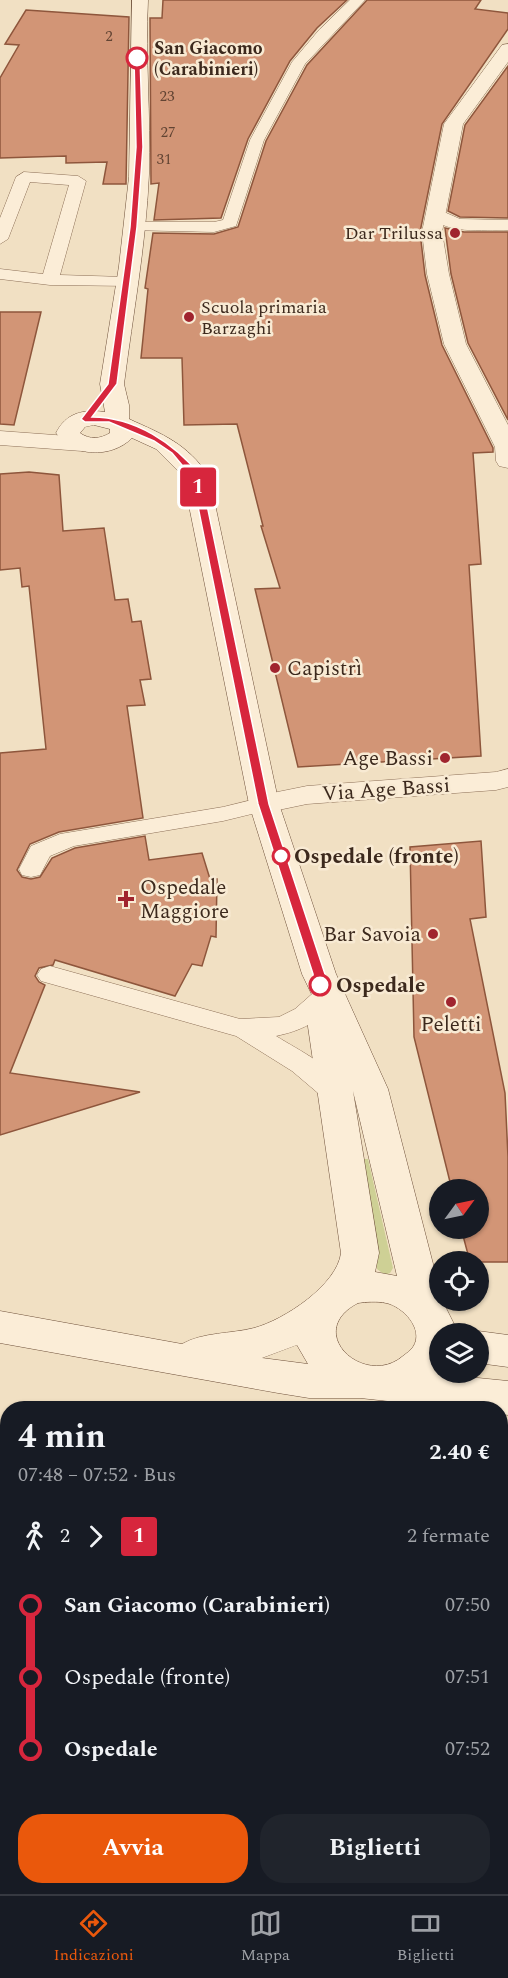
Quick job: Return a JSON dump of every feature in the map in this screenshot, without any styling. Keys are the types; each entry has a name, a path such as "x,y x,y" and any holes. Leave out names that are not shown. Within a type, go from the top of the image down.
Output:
{"street":[{"path":"85,433 112,384 134,227 140,147 136,41 140,0"},
{"path":"508,49 454,124 432,232 438,274 455,344 502,426 508,460"},
{"path":"0,437 85,433 117,440 122,435 112,384"},
{"path":"119,424 165,444 196,476 264,804 320,987 360,1252 359,1266 354,1278 317,1319 315,1334 319,1350 328,1363 336,1369 373,1382 404,1379 421,1368 432,1355 436,1338 435,1321 370,1089 360,1063 320,987"},
{"path":"85,433 182,460"},
{"name":"Via Age Bassi","path":"264,804 307,795 496,781 508,778"},
{"path":"174,1357 261,1343 284,1335 332,1300 354,1288 373,1286 391,1288 408,1295 435,1321"},
{"path":"0,1327 278,1377 309,1381 373,1382 503,1398"},
{"path":"489,1348 508,1351"}],"lane":[{"path":"134,227 214,227 230,223 258,140 299,62 358,0"},
{"path":"0,239 24,177 78,181 50,280"},
{"path":"435,213 444,220 456,223 508,225"},
{"path":"0,274 50,280 126,282"},
{"path":"31,869 40,851 69,839 223,814 264,804"},
{"path":"50,975 240,1028 259,1031 280,1028 313,1011 320,987"},
{"path":"240,1028 289,1054 335,1092"}],"green space":[{"path":"356,1159 368,1159 393,1268 385,1275 377,1269"}],"building":[{"path":"163,0 347,0 317,28 290,61 248,139 221,218 154,220 159,183 151,184 150,18 162,18"},
{"path":"367,0 481,0 475,9 508,13 508,29 442,124 420,232 425,275 442,345 493,448 493,452 473,453 481,564 469,565 481,756 298,767 255,589 280,588 261,526 263,526 237,424 184,425 182,358 141,358 148,289 145,288 153,233 214,234 238,227 266,141 307,65"},
{"path":"26,10 129,17 126,184 103,184 107,162 66,163 66,156 0,158 0,78 19,45 5,44"},
{"path":"508,66 508,218 460,217 448,211 465,125"},
{"path":"445,228 464,232 508,232 508,420 468,343 451,274"},
{"path":"0,312 41,312 14,425 0,424"},
{"path":"29,472 59,475 63,531 104,528 115,600 128,599 132,622 141,621 151,679 140,680 145,705 127,706 143,818 59,832 30,844 17,870 22,877 31,879 40,877 52,858 75,848 145,836 149,860 202,853 210,879 217,879 216,937 211,936 202,966 192,964 175,996 55,960 53,965 39,968 35,976 45,985 10,1073 140,1092 0,1135 0,753 46,749 29,586 22,587 20,568 0,570 0,474"},
{"path":"481,841 486,917 470,919 505,1093 508,1157 508,1262 489,1262 489,1251 467,1251 464,1239 489,1239 489,1179 449,1179 414,1037 410,847"}],"bus line":[{"name":"1","path":"137,58 140,147 134,227 112,384 85,419 110,420 157,439 175,452 196,476 264,804 319,974 320,985"}],"place":[{"name":"San Giacomo (Carabinieri)","path":"137,58"},
{"name":"Dar Trilussa","path":"455,233"},
{"name":"Scuola primaria Barzaghi","path":"189,317"},
{"name":"Capistrì","path":"275,668"},
{"name":"Age Bassi","path":"445,758"},
{"name":"Ospedale (fronte)","path":"281,856"},
{"name":"Ospedale Maggiore","path":"126,899"},
{"name":"Bar Savoia","path":"433,934"},
{"name":"Ospedale","path":"320,985"},
{"name":"Peletti","path":"451,1002"}]}
